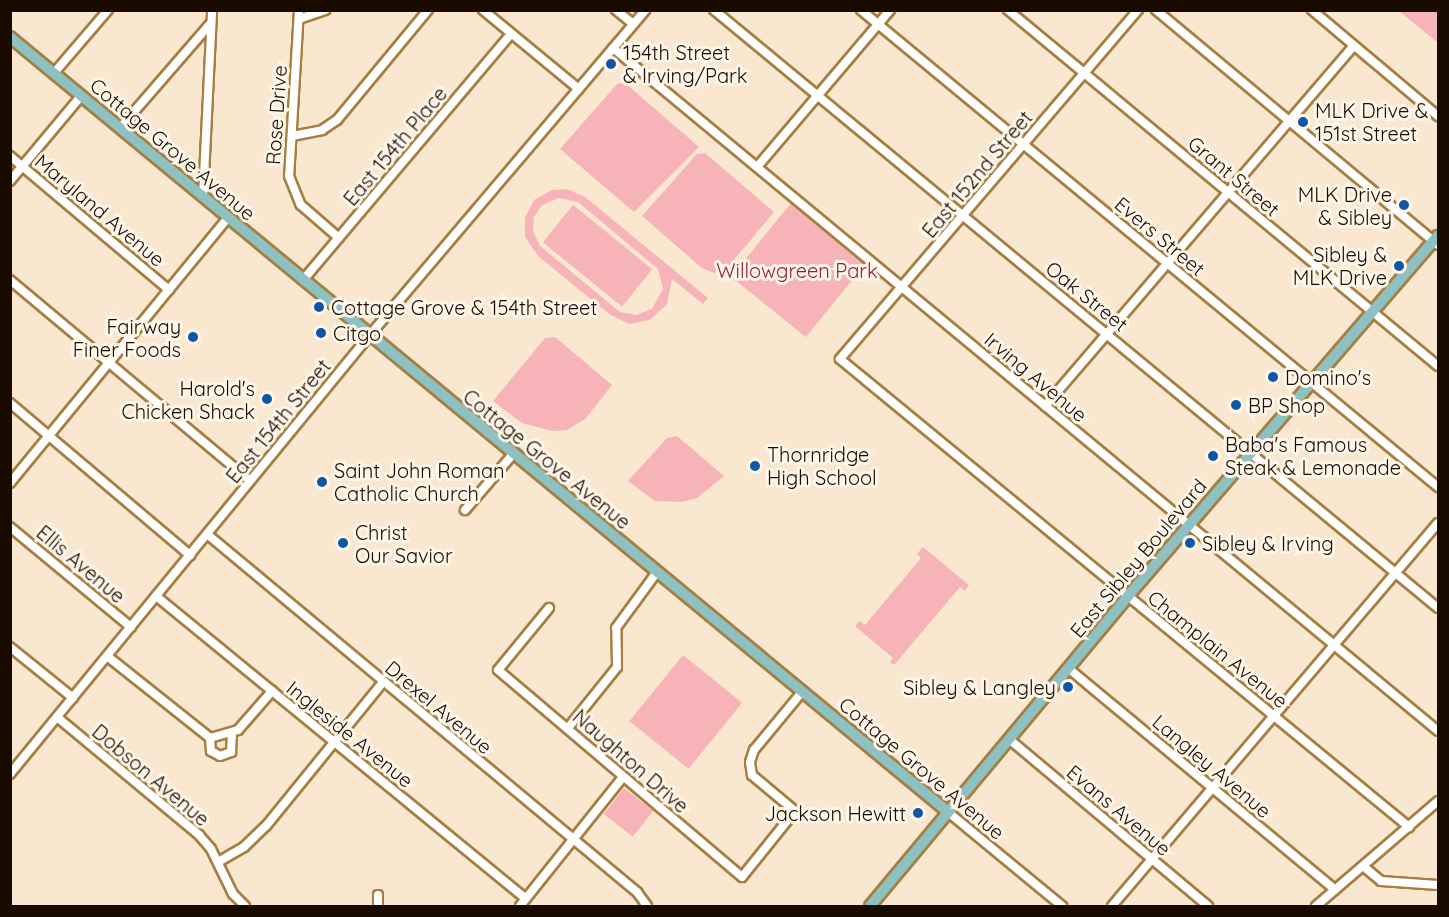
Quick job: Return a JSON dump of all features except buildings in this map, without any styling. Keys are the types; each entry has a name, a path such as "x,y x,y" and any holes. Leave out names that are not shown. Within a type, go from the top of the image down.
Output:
{"main road":[{"name":"Cottage Grove Avenue","path":"10,37 369,336 948,812"},
{"name":"East Sibley Boulevard","path":"870,906 1128,596 1437,241"}],"street":[{"path":"54,73 108,10"},
{"path":"204,197 212,10"},
{"path":"299,15 325,10"},
{"path":"292,136 316,132 333,123 428,10"},
{"path":"483,10 579,89"},
{"path":"616,10 633,24"},
{"name":"East 154th Street","path":"12,770 369,336 645,10"},
{"name":"Oak Street","path":"714,10 1438,608"},
{"name":"Evers Street","path":"861,10 1438,487"},
{"path":"757,167 890,10"},
{"name":"Grant Street","path":"1008,10 1438,366"},
{"name":"East 152nd Street","path":"840,359 1138,10"},
{"path":"1156,10 1437,241"},
{"path":"1311,10 1438,116"},
{"name":"Rose Drive","path":"299,15 289,176 301,205 339,238"},
{"path":"120,128 211,23"},
{"name":"East 154th Place","path":"303,280 511,34"},
{"path":"1046,406 1354,46"},
{"name":"Irving Avenue","path":"613,48 1438,731"},
{"path":"10,181 81,96"},
{"name":"Maryland Avenue","path":"10,156 169,290"},
{"path":"10,483 228,218"},
{"path":"10,280 250,481"},
{"name":"Champlain Avenue","path":"840,359 1409,827"},
{"path":"10,404 190,555"},
{"path":"465,510 513,454"},
{"path":"1112,906 1438,523"},
{"name":"Ellis Avenue","path":"10,527 131,627"},
{"name":"Drexel Avenue","path":"207,534 637,892 647,906"},
{"path":"568,728 617,667 616,628 657,572"},
{"name":"Ingleside Avenue","path":"156,596 524,897"},
{"name":"Naughton Drive","path":"549,608 498,670 568,728 622,778 742,877 795,811 752,775 750,762 754,750 802,692"},
{"path":"10,646 73,698"},
{"path":"107,656 210,738 232,734 272,691"},
{"name":"Langley Avenue","path":"1068,668 1335,890"},
{"path":"218,862 255,838 383,682"},
{"name":"Dobson Avenue","path":"57,717 191,827 218,862 233,894 245,906"},
{"path":"210,738 211,751 220,756 231,752 232,734"},
{"name":"Evans Avenue","path":"1009,739 1208,906"},
{"path":"520,906 524,897 622,778"},
{"path":"1316,906 1438,801"},
{"name":"Cottage Grove Avenue","path":"948,812 1062,906"},
{"path":"1363,866 1381,881 1438,885"},
{"path":"378,894 378,906"}],"green space":[{"path":"1399,11 1438,11 1438,43"},
{"path":"625,83 699,147 634,212 560,149 617,84"},
{"path":"705,153 774,212 728,267 714,273 702,268 642,216 697,154"},
{"path":"567,189 585,197 708,298 703,304 672,279 667,304 650,320 629,324 609,314 538,256 525,237 525,218 534,200 552,190","holes":["559,198 578,202 658,269 663,289 652,309 636,315 620,312 540,246 533,231 534,217 542,205"]},
{"name":"Willowgreen Park","path":"791,203 866,263 806,337 731,277"},
{"path":"573,205 652,269 622,306 543,242"},
{"path":"555,337 612,385 585,419 567,430 553,431 522,423 493,401 545,338"},
{"path":"677,436 724,476 697,498 682,502 655,501 628,481 667,438"},
{"path":"923,547 969,585 965,591 960,587 894,665 890,662 893,658 855,626 860,621 865,625 921,558 917,554"},
{"path":"683,655 742,703 689,769 630,721"},
{"path":"624,788 653,811 633,837 604,814"}],"place":[{"name":"154th Street & Irving/Park","path":"611,64"},
{"name":"MLK Drive & 151st Street","path":"1303,122"},
{"name":"MLK Drive & Sibley","path":"1404,205"},
{"name":"Sibley & MLK Drive","path":"1399,266"},
{"name":"Cottage Grove & 154th Street","path":"319,307"},
{"name":"Citgo","path":"321,333"},
{"name":"Fairway Finer Foods","path":"193,337"},
{"name":"Domino's","path":"1273,377"},
{"name":"Harold's Chicken Shack","path":"267,399"},
{"name":"BP Shop","path":"1236,405"},
{"name":"Baba's Famous Steak & Lemonade","path":"1213,456"},
{"name":"Thornridge High School","path":"755,466"},
{"name":"Saint John Roman Catholic Church","path":"322,482"},
{"name":"Christ Our Savior","path":"343,543"},
{"name":"Sibley & Irving","path":"1190,543"},
{"name":"Sibley & Langley","path":"1068,687"},
{"name":"Jackson Hewitt","path":"918,813"}]}
